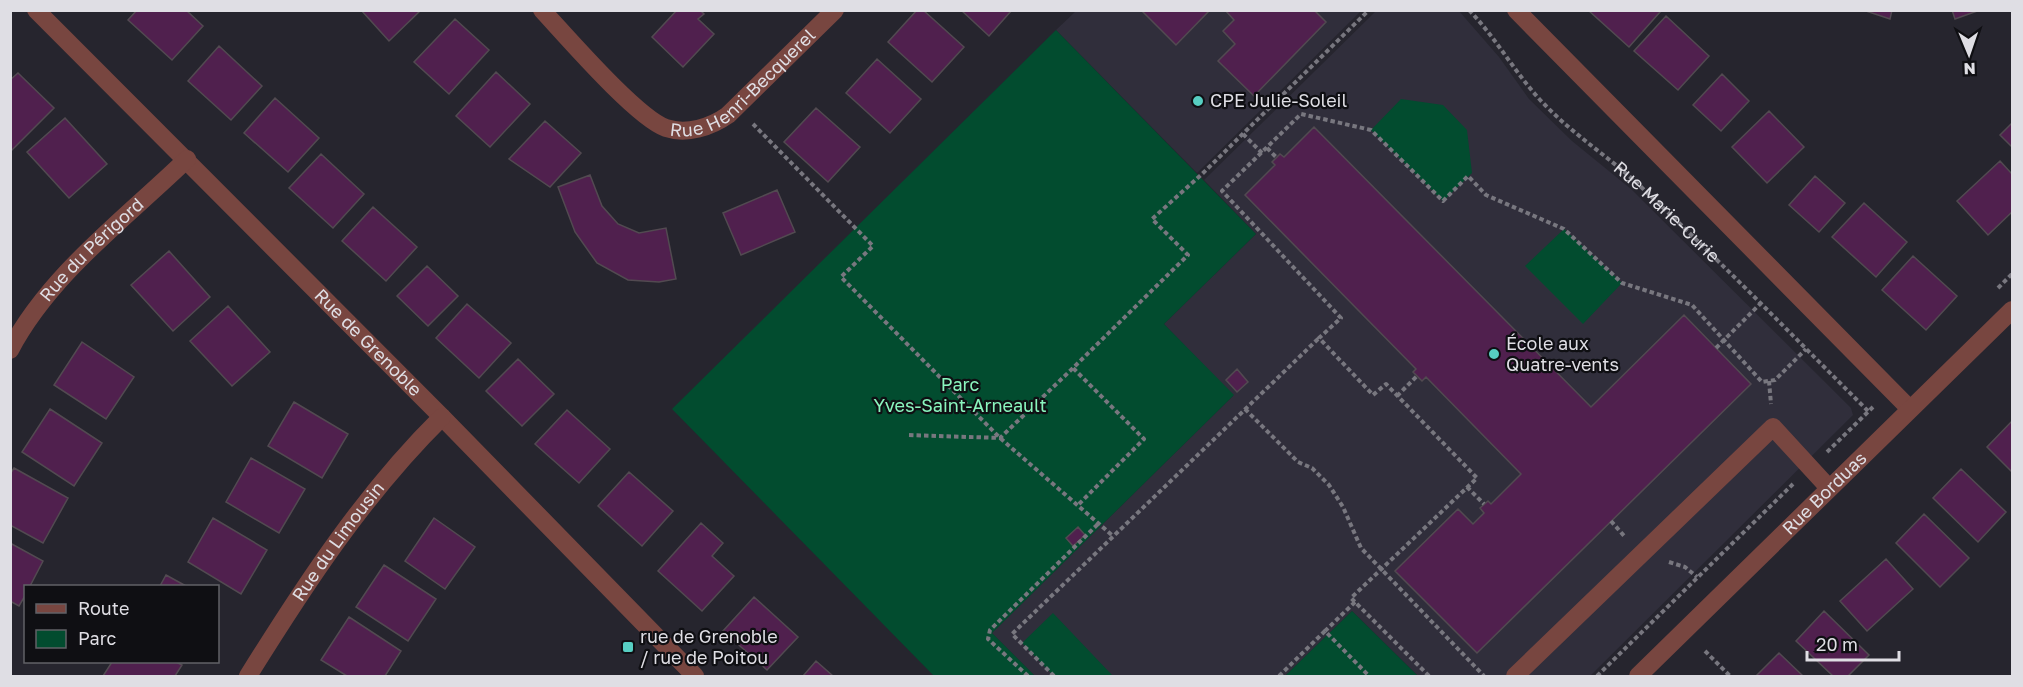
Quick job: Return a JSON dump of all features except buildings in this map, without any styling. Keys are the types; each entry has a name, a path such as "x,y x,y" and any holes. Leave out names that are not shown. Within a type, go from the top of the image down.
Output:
{"street":[{"name":"Rue de Grenoble","path":"36,10 442,417 685,673"},
{"name":"Rue Henri-Becquerel","path":"542,10 641,112 667,128 683,131 716,124 728,115 835,10"},
{"name":"Rue Marie-Curie","path":"1516,10 1910,409"},
{"name":"Rue du Périgord","path":"10,350 33,311 56,284 187,159"},
{"name":"Rue Borduas","path":"1638,676 2013,310"},
{"name":"Rue du Limousin","path":"249,676 309,582 376,488 442,417"},
{"path":"1515,676 1773,426 1829,488"}],"path":[{"path":"909,435 1000,438 1188,255 1152,219 1243,134 1369,10"},
{"name":"Rue Marie-Curie","path":"1469,10 1491,33 1529,88 1547,107 1578,138 1623,170 1868,411"},
{"path":"1054,676 1012,634 1341,318 1222,191 1301,114 1371,130 1443,201 1468,176 1486,195 1564,229 1622,283 1692,305 1762,382 1776,380 1806,349"},
{"path":"751,121 873,246 841,277 1000,438 1079,504 1113,536"},
{"path":"1243,134 1262,153"},
{"path":"1267,147 1277,158"},
{"path":"1716,348 1760,304"},
{"path":"1319,338 1373,395 1386,384 1477,478 1351,598 1430,676"},
{"path":"1073,368 1144,439 1079,504"},
{"path":"1397,396 1417,376"},
{"path":"1245,409 1298,462 1312,468 1329,484 1343,507 1361,548 1484,676"},
{"name":"Rue Borduas","path":"1826,453 1868,411"},
{"name":"Rue Borduas","path":"1597,676 1796,480"},
{"path":"1467,487 1484,504"},
{"path":"1028,676 988,639 990,630 1099,523"},
{"path":"1685,567 1697,577"},
{"path":"1279,676 1355,602"},
{"path":"1325,631 1363,673 1370,676"},
{"path":"1706,651 1730,676"}],"shaded area":[{"name":"CPE Julie-Soleil","path":"1076,11 1361,11 1197,173 1056,30"},
{"name":"École aux Quatre-vents","path":"1376,11 1459,11 1499,57 1529,99 1572,141 1631,189 1851,408 1853,415 1590,676 1418,676 1352,611 1285,676 1035,676 992,633 1233,396 1164,324 1256,234 1204,180"}],"green space":[{"name":"Parc Yves-Saint-Arneault","path":"1056,30 1256,234 1164,324 1234,395 992,633 1035,676 934,676 672,409"},
{"path":"1401,99 1443,105 1467,130 1472,173 1443,201 1371,130"},
{"path":"1564,229 1622,283 1583,324 1525,266"},
{"path":"1352,611 1418,676 1285,676"},
{"path":"1053,613 1112,675 1054,676 1022,643"}],"place":[{"name":"CPE Julie-Soleil","path":"1198,101"},
{"name":"École aux Quatre-vents","path":"1494,354"},
{"name":"rue de Grenoble / rue de Poitou","path":"628,647"}]}
